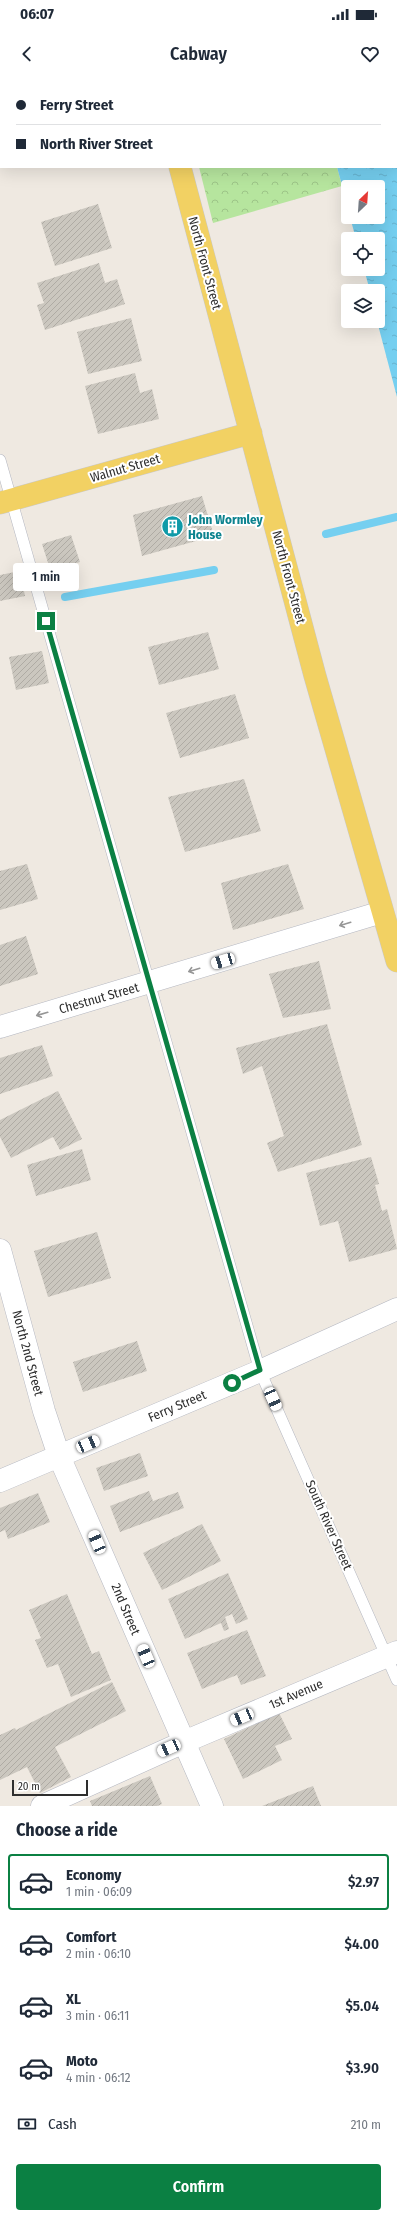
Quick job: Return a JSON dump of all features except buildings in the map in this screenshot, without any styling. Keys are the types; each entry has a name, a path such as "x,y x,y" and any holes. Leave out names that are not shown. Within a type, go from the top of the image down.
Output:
{"main road":[{"name":"North Front Street","path":"180,168 313,668 397,962"},
{"name":"Walnut Street","path":"6,502 251,433"}],"street":[{"name":"Chestnut Street","path":"0,1026 150,983 382,912"},
{"name":"North 2nd Street","path":"0,1250 44,1411 59,1456"},
{"name":"Ferry Street","path":"0,1481 260,1370 397,1309"},
{"name":"2nd Street","path":"59,1456 212,1806"},
{"name":"1st Avenue","path":"42,1806 184,1742 392,1654"}],"lane":[{"name":"South River Street","path":"0,460 6,502 150,983 260,1370 392,1654 397,1680"}],"green space":[{"path":"199,168 337,168 341,186 213,223"}],"water":[{"path":"337,168 397,168 397,397 379,328 385,328 385,284 368,284 366,276 385,276 385,232 354,232 352,224 385,224 385,180 341,180 341,182"}],"waterway":[{"path":"326,534 397,517"},
{"path":"65,597 214,570"}],"place":[{"name":"John Wormley House","path":"173,526"}],"route":[{"path":"46,621 260,1370 232,1383"}]}
